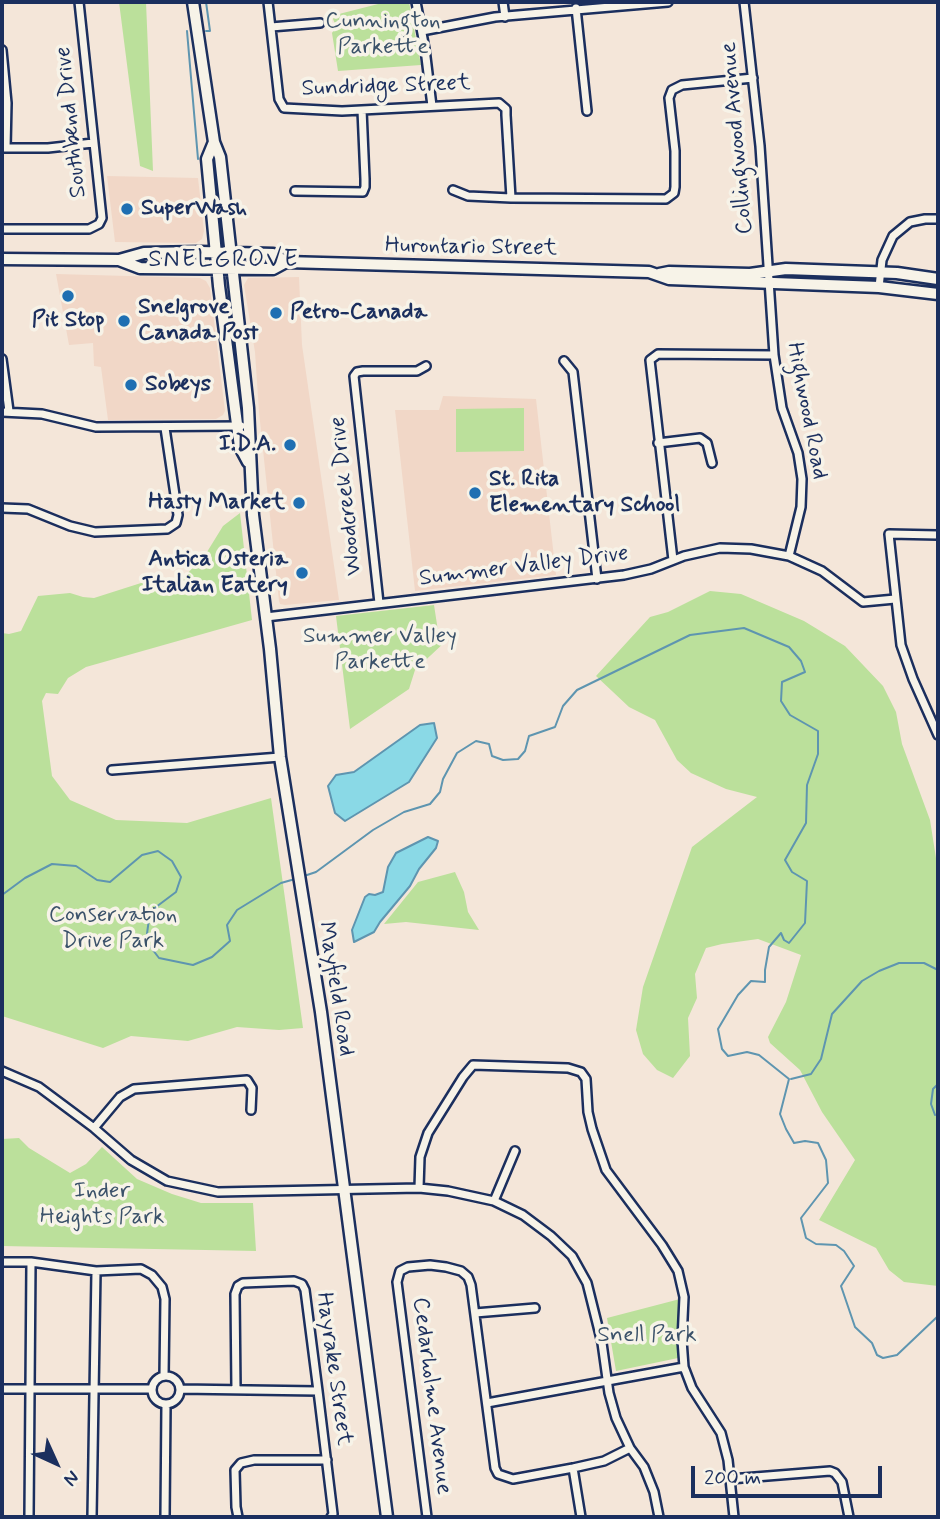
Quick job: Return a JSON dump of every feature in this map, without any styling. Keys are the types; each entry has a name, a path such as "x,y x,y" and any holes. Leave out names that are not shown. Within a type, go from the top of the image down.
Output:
{"main road":[{"name":"Mayfield Road","path":"193,2 214,142 220,157 249,425 253,515 280,757 345,1189 387,1517"},
{"name":"Mayfield Road","path":"214,142 207,159 216,253 240,447 251,466"},
{"name":"Hurontario Street","path":"2,259 119,260 144,253 231,253 273,254 286,262"},
{"name":"Hurontario Street","path":"119,260 140,268 273,269 286,262 649,272 670,279 879,287 938,294"},
{"name":"Hurontario Street","path":"655,274 750,274 786,269 897,272 938,279"}],"street":[{"name":"Southbend Drive","path":"2,229 89,229 99,224 102,218 79,2"},
{"name":"Sundridge Street","path":"268,2 281,105 289,110 362,110 496,103 503,105 506,115 511,198"},
{"path":"416,2 432,106"},
{"path":"503,2 505,17"},
{"path":"422,31 482,19 576,8 668,2"},
{"name":"Collingwood Avenue","path":"744,2 760,146 769,271"},
{"path":"576,8 587,111"},
{"path":"271,27 320,23"},
{"path":"2,50 7,103 4,148 48,148 93,143"},
{"path":"453,190 468,196 511,198 670,197 674,193 676,174 669,98 672,90 682,85 753,78"},
{"path":"295,191 363,191 365,179 362,110"},
{"path":"879,287 886,247 897,231 918,220 938,219"},
{"name":"Highwood Road","path":"769,271 774,355 782,408 798,453 802,479 801,507 789,556"},
{"path":"673,560 650,364 653,356 774,355"},
{"path":"2,359 5,411 42,414 84,426 165,428 249,425"},
{"path":"564,361 573,372 597,579"},
{"name":"Woodcreek Drive","path":"379,603 354,376 357,372 417,371 426,366"},
{"path":"2,508 28,509 83,530 167,530 176,523 178,515 165,428"},
{"path":"658,443 700,438 709,446 712,463"},
{"path":"938,535 889,534 895,599 905,659 936,722 938,734"},
{"name":"Summer Valley Drive","path":"266,617 637,573 705,550 720,548 789,556 822,571 863,602 895,599"},
{"path":"112,770 280,757"},
{"path":"419,1188 420,1157 428,1133 473,1065 568,1068 581,1072 586,1079 592,1129 606,1170 678,1271 684,1297 684,1367 692,1388 722,1433 734,1517"},
{"path":"2,1071 39,1087 131,1160 167,1181 218,1192 419,1188 494,1201 523,1215 572,1256 587,1283 616,1418 630,1448 644,1467 654,1492 659,1517"},
{"path":"94,1128 120,1097 134,1089 247,1080 252,1088 251,1110"},
{"path":"494,1201 514,1151"},
{"path":"2,1262 32,1262 96,1271 142,1269 152,1275 162,1287 165,1299 164,1376"},
{"path":"29,1517 32,1262"},
{"name":"Cedarholme Avenue","path":"426,1517 397,1282 400,1271 408,1267 430,1265 461,1271 468,1277 498,1474 513,1479 573,1468"},
{"path":"92,1517 96,1271"},
{"name":"Hayrake Street","path":"236,1390 235,1294 238,1286 243,1283 294,1281 302,1284 305,1290 327,1460 333,1514 331,1517"},
{"path":"475,1313 535,1308"},
{"path":"487,1404 684,1367"},
{"path":"166,1404 154,1398 152,1389 156,1380 164,1376 173,1378 180,1389"},
{"path":"2,1390 152,1389"},
{"path":"180,1389 318,1391"},
{"path":"166,1404 177,1398 180,1389"},
{"path":"165,1517 166,1404"},
{"path":"581,1517 573,1468 604,1461 630,1448"},
{"name":"Hayrake Street","path":"238,1517 235,1470 241,1463 254,1460 327,1460"},
{"path":"730,1479 830,1471 842,1482 849,1517"}],"shaded area":[{"path":"107,176 198,178 204,231 202,239 196,243 115,242"},
{"path":"56,274 200,278 206,281 210,288 225,411 223,415 216,419 108,420 101,367 94,366 93,343 69,345"},
{"path":"299,277 302,345 339,600 285,605 279,601 255,352 244,285 248,278"},
{"name":"St. Rita Elementary School","path":"443,396 536,399 556,575 415,591 395,410 439,410"}],"green space":[{"path":"119,2 146,2 153,171 140,166"},
{"name":"Cunnington Parkette","path":"386,2 409,2 421,65 338,71 332,33 336,26 333,19 335,15"},
{"path":"524,408 524,451 456,452 456,409"},
{"name":"Conservation Drive Park","path":"240,513 252,620 86,667 68,678 58,694 46,693 42,701 52,776 70,800 116,820 187,823 271,798 303,1028 279,1030 237,1027 188,1041 131,1036 103,1048 2,1016 2,633 21,631 38,596 70,593 94,598 141,583 188,577 188,573 207,552 223,526"},
{"path":"710,591 741,594 804,621 845,646 883,686 896,712 902,744 930,820 938,871 938,1286 904,1282 889,1270 876,1248 819,1220 855,1160 822,1112 800,1070 770,1043 768,1037 786,1002 801,955 758,939 706,948 695,974 697,998 688,1018 690,1056 673,1078 657,1070 643,1054 636,1030 643,987 692,847 757,797 726,789 691,773 677,760 655,720 629,707 596,676 650,617 668,612"},
{"name":"Summer Valley Parkette","path":"434,605 438,631 446,641 415,670 409,689 350,729 336,616"},
{"path":"455,872 464,892 468,912 479,930 406,922 384,924 418,882"},
{"name":"Inder Heights Park","path":"19,1138 29,1148 70,1173 86,1164 102,1147 137,1179 172,1194 201,1203 253,1203 256,1251 2,1246 2,1139"},
{"name":"Snell Park","path":"680,1299 678,1358 616,1371 607,1318"}],"water":[{"path":"434,723 437,738 409,782 345,821 335,813 328,786 336,775 354,772 420,725"},
{"path":"428,837 438,841 436,848 419,869 410,886 374,932 354,942 352,930 365,897 383,892 388,867 396,853"}],"waterway":[{"path":"206,2 210,31 206,31"},
{"path":"187,31 198,159"},
{"path":"304,876 316,872 373,830 404,812 430,804 440,792 443,779 457,753 476,741 489,744 492,756 503,760 518,759 525,751 529,736 555,727 563,706 577,690 690,635 744,628 789,647 801,661 805,672 782,682 781,701 790,715 818,731 818,754 807,785 806,823 785,860 792,872 807,881 805,923 789,943 781,933 769,947 765,982 751,981 738,995 718,1029 722,1049 728,1056 747,1052 759,1055 789,1079 780,1114 786,1129 794,1143 818,1143 826,1160 828,1183 801,1218 806,1238 816,1244 836,1245 844,1251 854,1266 841,1286 855,1327 872,1343 877,1355 883,1358 897,1355 938,1316"},
{"path":"2,895 25,878 52,864 76,866 97,880 110,882 142,855 158,851 172,861 181,877 176,892 156,907 149,919 146,941 159,958 193,965 212,957 230,941 227,925 237,910 281,883 295,879"},
{"path":"791,1079 811,1074 821,1059 832,1014 862,981 899,963 924,963 938,970"},
{"path":"935,1115 931,1104 933,1089 938,1084"}],"place":[{"name":"SuperWash","path":"127,209"},
{"name":"Pit Stop","path":"68,296"},
{"name":"Petro-Canada","path":"276,313"},
{"name":"Snelgrove Canada Post","path":"124,321"},
{"name":"Sobeys","path":"131,385"},
{"name":"I.D.A.","path":"290,445"},
{"name":"St. Rita Elementary School","path":"475,493"},
{"name":"Hasty Market","path":"299,503"},
{"name":"Antica Osteria Italian Eatery","path":"302,573"}],"district":[{"name":"SNELGROVE","path":"224,261"}]}
